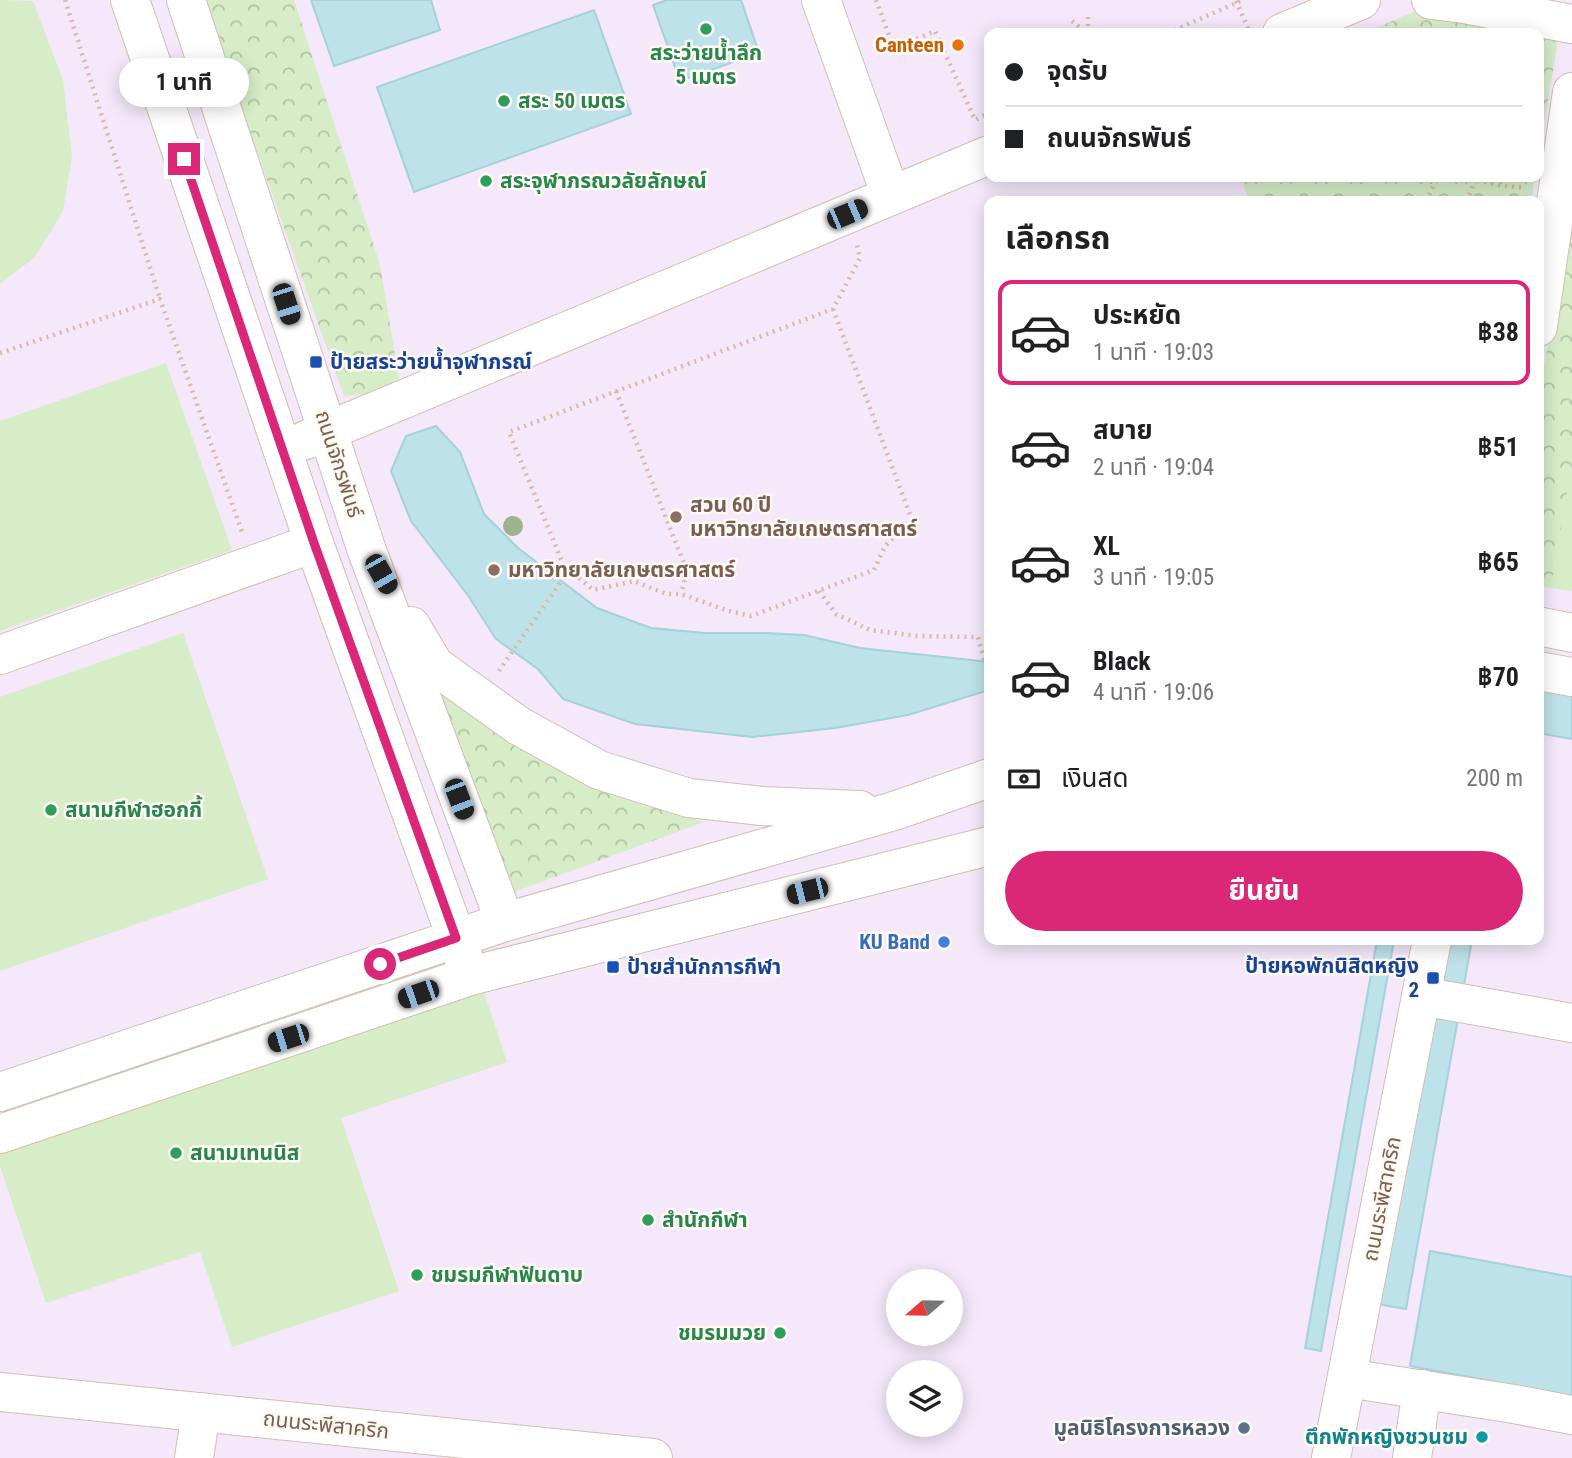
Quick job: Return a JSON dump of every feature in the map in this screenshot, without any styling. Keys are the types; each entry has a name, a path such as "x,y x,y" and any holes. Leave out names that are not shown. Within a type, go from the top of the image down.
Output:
{"street":[{"path":"130,0 314,543 470,976"},
{"name":"ถนนจักรพันธ์","path":"186,0 368,551 505,922"},
{"path":"821,0 891,196"},
{"path":"1294,28 1361,0"},
{"path":"1431,0 1572,24"},
{"path":"1544,286 1572,92"},
{"path":"282,449 984,157"},
{"path":"0,655 314,543"},
{"path":"368,551 434,665 519,726 599,770 689,798 762,806 894,811"},
{"path":"1544,627 1572,633"},
{"path":"1544,672 1572,677"},
{"path":"0,1093 505,922 894,811 984,780"},
{"path":"0,1134 470,976 984,847"},
{"name":"ถนนระพีสาคริก","path":"1331,1458 1426,997 1431,945"},
{"path":"1426,997 1572,1023"},
{"path":"1347,1378 1572,1415"},
{"path":"1412,1458 1422,1389"},
{"name":"ถนนระพีสาคริก","path":"1,1401 201,1412 449,1448 634,1457"},
{"path":"194,1458 201,1412"}],"path":[{"path":"65,0 160,299 253,564"},
{"path":"876,0 894,50 935,31 975,120 984,116"},
{"path":"1179,28 1243,0"},
{"path":"1236,1 1249,28"},
{"path":"1087,28 1088,13"},
{"path":"1072,21 1081,28"},
{"path":"1490,182 1526,188"},
{"path":"833,309 912,520 885,546 874,570 751,616 681,594 666,594 634,581 593,590 563,564 509,432 833,309 860,258 847,214"},
{"path":"0,353 160,299"},
{"path":"616,391 687,571 681,594"},
{"path":"508,658 569,570"},
{"path":"819,591 836,614 870,629 918,636 978,636 984,657"}],"shaded area":[{"name":"มหาวิทยาลัยเกษตรศาสตร์","path":"0,0 1572,0 1572,1458 0,1458"}],"green space":[{"path":"0,0 33,1 63,80 72,157 63,211 35,257 0,284"},
{"path":"203,0 294,0 380,265 399,378 377,393 344,396"},
{"path":"1429,5 1532,28 1376,28"},
{"path":"1544,31 1559,34 1544,124"},
{"path":"1242,182 1534,182 1532,196 1247,195"},
{"path":"1572,201 1572,464 1551,588 1544,587 1544,367"},
{"path":"166,363 232,550 0,631 0,421"},
{"path":"1572,463 1572,591 1551,588"},
{"path":"183,633 268,879 0,971 0,697"},
{"path":"428,679 655,806 704,822 514,892"},
{"name":"สนามเทนนิส","path":"480,980 507,1062 341,1118 399,1291 232,1347 200,1252 46,1303 0,1166 0,1141"}],"water":[{"path":"311,0 431,0 440,30 334,66"},
{"name":"สระว่ายน้ำลึก 5 เมตร","path":"667,0 741,0 759,53 680,81 653,5"},
{"name":"สระ 50 เมตร","path":"594,10 631,114 414,192 377,87"},
{"path":"436,426 460,452 484,514 518,548 597,608 651,628 705,633 804,635 860,648 984,661 984,692 908,715 835,728 752,737 635,724 563,699 538,669 496,639 467,594 411,521 391,471 406,436"},
{"path":"1544,688 1572,693 1572,739 1544,734"},
{"path":"1376,945 1393,945 1321,1351 1305,1348"},
{"path":"1443,945 1471,945 1406,1309 1377,1304"},
{"path":"1430,1251 1572,1277 1572,1396 1410,1366"}],"place":[{"name":"สระว่ายน้ำลึก 5 เมตร","path":"706,29"},
{"name":"Canteen","path":"958,45"},
{"name":"สระ 50 เมตร","path":"504,101"},
{"name":"สระจุฬาภรณวลัยลักษณ์","path":"486,181"},
{"name":"ป้ายสระว่ายน้ำจุฬาภรณ์","path":"316,362"},
{"name":"สวน 60 ปี มหาวิทยาลัยเกษตรศาสตร์","path":"676,517"},
{"name":"มหาวิทยาลัยเกษตรศาสตร์","path":"494,570"},
{"name":"สนามกีฬาฮอกกี้","path":"51,810"},
{"name":"KU Band","path":"944,942"},
{"name":"ป้ายสำนักการกีฬา","path":"613,967"},
{"name":"ป้ายหอพักนิสิตหญิง 2","path":"1433,978"},
{"name":"สนามเทนนิส","path":"176,1153"},
{"name":"สำนักกีฬา","path":"648,1220"},
{"name":"ชมรมกีฬาฟันดาบ","path":"417,1275"},
{"name":"ชมรมมวย","path":"780,1333"},
{"name":"มูลนิธิโครงการหลวง","path":"1244,1428"},
{"name":"ตึกพักหญิงชวนชม","path":"1482,1437"}],"route":[{"path":"184,159 314,543 456,938 380,964"}]}
